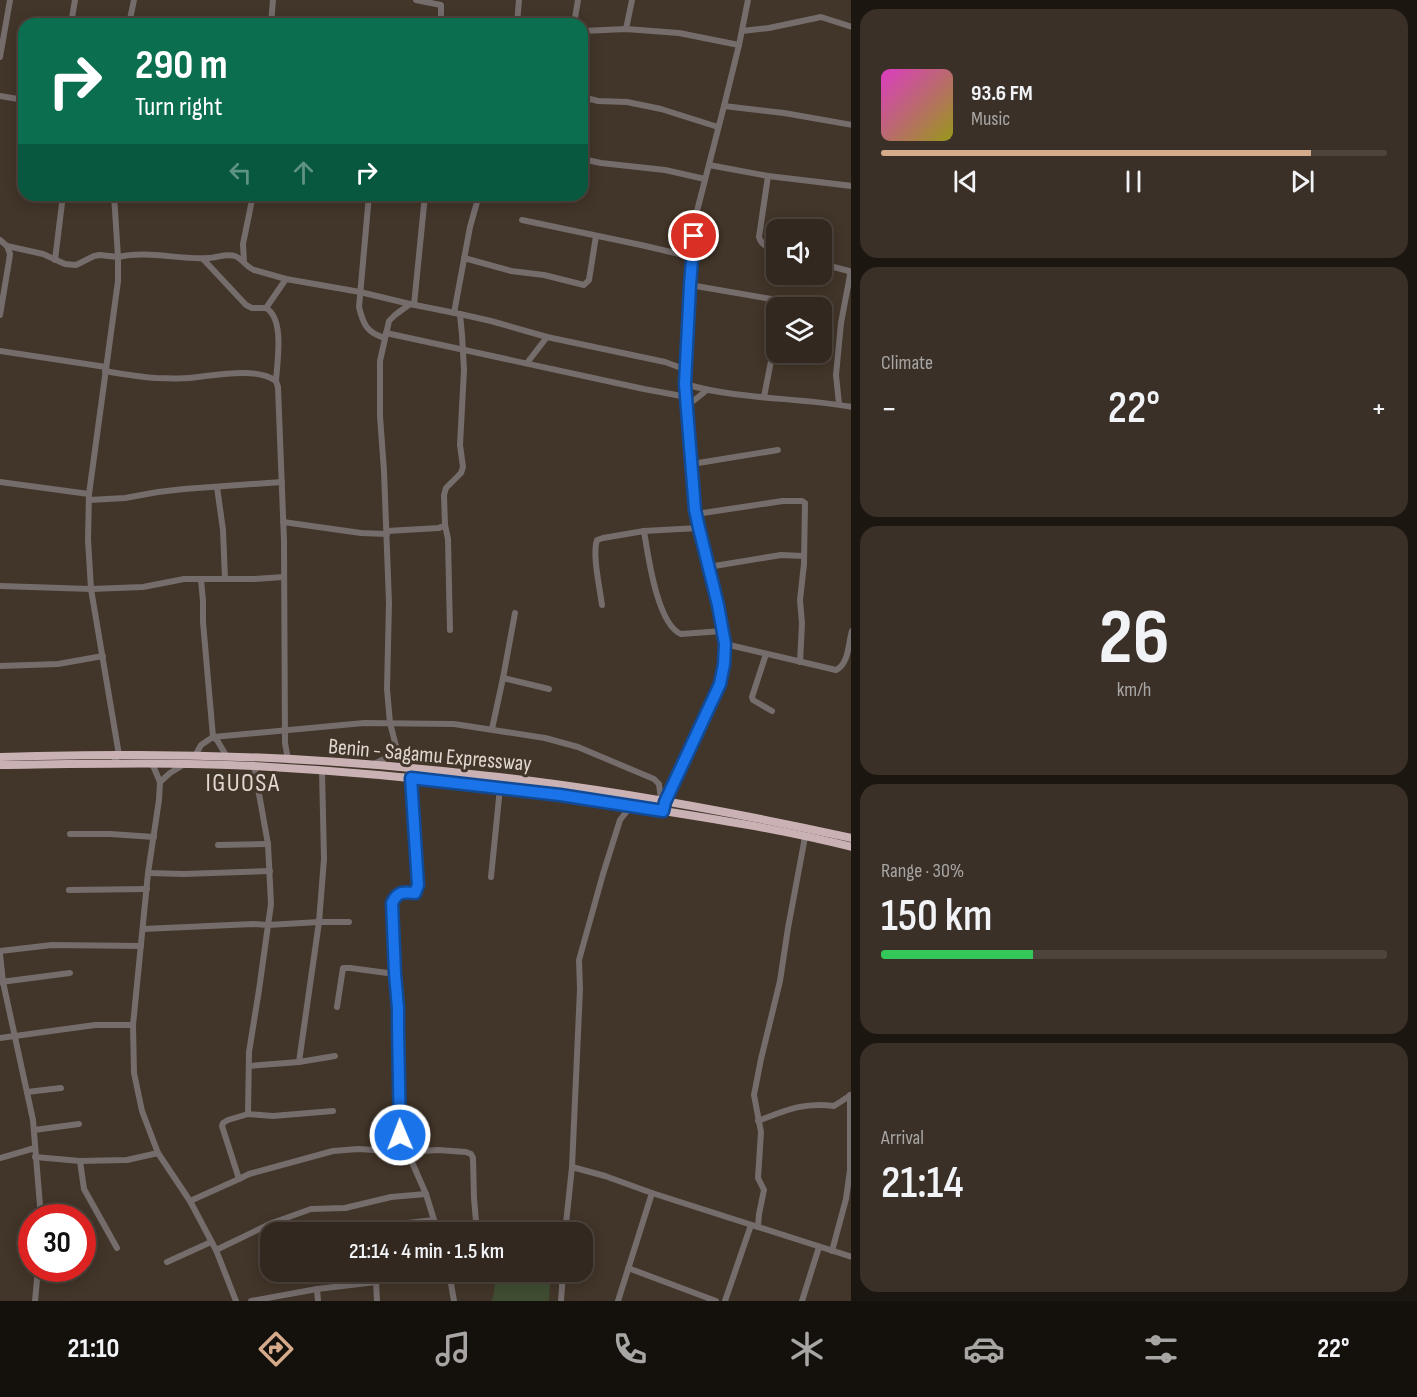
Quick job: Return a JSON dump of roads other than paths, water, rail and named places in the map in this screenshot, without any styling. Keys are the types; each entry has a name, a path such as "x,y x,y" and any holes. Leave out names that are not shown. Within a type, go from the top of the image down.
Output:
{"highway":[{"name":"Benin - Sagamu Expressway","path":"0,757 195,756 408,768 491,776 663,804 835,839 851,838"},
{"path":"0,765 152,763 254,766 375,774 560,795 631,806 663,804 736,823 805,837 835,839 851,847"}],"street":[{"path":"0,57 10,0"},
{"path":"71,18 75,0"},
{"path":"130,18 134,0"},
{"path":"271,18 273,0"},
{"path":"416,0 442,2 441,18"},
{"path":"518,18 519,0"},
{"path":"575,18 578,0"},
{"path":"626,29 632,0"},
{"path":"663,804 720,684 724,664 723,631 696,514 685,384 696,215 739,45 748,0"},
{"path":"742,31 821,17 851,27"},
{"path":"588,31 626,29 679,33 739,45"},
{"path":"0,96 18,99"},
{"path":"588,98 627,102 661,109 718,127"},
{"path":"724,106 784,113 851,125"},
{"path":"588,160 665,170 705,179"},
{"path":"709,165 768,176 851,186"},
{"path":"766,247 759,237 768,176"},
{"path":"112,764 119,755 91,589 88,540 89,497 118,280 114,201"},
{"path":"244,263 243,244 252,201"},
{"path":"368,201 359,307 362,321 370,332 687,397"},
{"path":"412,304 424,201"},
{"path":"450,630 448,539 444,495 446,488 461,473 463,467 460,445 464,370 457,313 464,258 478,201"},
{"path":"55,260 62,203"},
{"path":"522,220 641,244 692,257"},
{"path":"464,258 511,271 544,275 584,285 589,280 596,236"},
{"path":"0,240 7,246 43,254 64,264 76,265 100,255 118,257 139,254 177,258 230,255 239,258 249,269 286,279 457,313 547,337 664,362 687,370"},
{"path":"230,255 243,244"},
{"path":"0,315 10,254 7,246"},
{"path":"203,258 246,306 266,308 274,315 278,330 276,381 282,482 285,743 288,760"},
{"path":"832,267 849,271 850,275 841,323 836,375 839,404"},
{"path":"266,308 286,279"},
{"path":"690,285 771,299 775,302 771,361 764,397"},
{"path":"408,768 396,746 390,723 387,689 389,603 380,416 380,362 389,321 412,304"},
{"path":"527,363 547,337"},
{"path":"0,351 154,378 187,378 226,373 268,377 276,381"},
{"path":"685,384 706,390 851,406"},
{"path":"687,406 706,390"},
{"path":"692,464 778,450"},
{"path":"0,482 89,497 125,498 158,492 282,482"},
{"path":"217,487 224,530 225,579"},
{"path":"696,514 783,501 802,501 806,505 800,600 802,623 800,662"},
{"path":"283,522 361,534 439,528 445,525"},
{"path":"602,605 595,545 597,540 644,531 699,528"},
{"path":"644,531 658,602 670,625 681,634 723,631"},
{"path":"708,567 781,555 804,556"},
{"path":"0,586 91,589 143,587 178,579 284,577"},
{"path":"201,580 213,736 227,757"},
{"path":"492,729 515,613"},
{"path":"725,644 836,670 841,668 845,662 851,635"},
{"path":"766,654 752,697 753,700 772,711"},
{"path":"0,666 58,664 103,656"},
{"path":"503,678 549,689"},
{"path":"195,756 201,745 213,736 364,723 454,724 545,738 578,747 654,779 659,784 663,804"},
{"path":"372,765 390,756 396,746"},
{"path":"152,763 160,782 159,800 148,873 133,1025 134,1073 142,1111 158,1153 190,1201 216,1250 236,1301"},
{"path":"160,782 183,764"},
{"path":"248,1114 249,1052 260,990 271,903 268,843 254,766"},
{"path":"299,1062 319,922 324,859 322,771"},
{"path":"411,778 418,885 415,893 400,893 395,896 392,903 398,1008 400,1135 426,1194 434,1220 416,1222"},
{"path":"491,877 500,788"},
{"path":"566,1222 572,1167 580,989 579,960 620,820 631,806"},
{"path":"70,834 154,837"},
{"path":"725,1301 755,1226 764,1190 758,1178 761,1132 754,1095 780,981 805,837"},
{"path":"218,845 268,843"},
{"path":"148,873 270,871"},
{"path":"69,890 147,889"},
{"path":"143,928 349,922"},
{"path":"40,1204 34,1130 2,982 0,953 52,945 141,946"},
{"path":"337,1006 343,968 395,974"},
{"path":"2,982 70,973"},
{"path":"0,1038 95,1025 133,1025"},
{"path":"249,1066 299,1062 335,1056"},
{"path":"27,1092 61,1088"},
{"path":"758,1121 796,1107 817,1104 834,1106 851,1095"},
{"path":"832,1251 846,1199 850,1170 851,1095"},
{"path":"239,1179 223,1123 248,1114 273,1116 333,1111"},
{"path":"34,1130 79,1124"},
{"path":"0,1158 35,1148"},
{"path":"190,1201 249,1174 333,1151 438,1150 471,1154 474,1162 476,1222"},
{"path":"35,1157 80,1161 127,1160 158,1153"},
{"path":"80,1161 84,1189 117,1248"},
{"path":"572,1167 851,1257"},
{"path":"618,1301 652,1193"},
{"path":"216,1250 272,1223 308,1210 345,1208 392,1197 426,1194"},
{"path":"167,1262 211,1242"},
{"path":"802,1301 819,1248"},
{"path":"628,1268 716,1301"},
{"path":"35,1301 37,1282"},
{"path":"251,1301 317,1289 376,1282 377,1301"},
{"path":"451,1282 454,1301"},
{"path":"561,1301 562,1282"},
{"path":"317,1289 318,1301"}],"district":[{"name":"IGUOSA","path":"243,782"}]}
